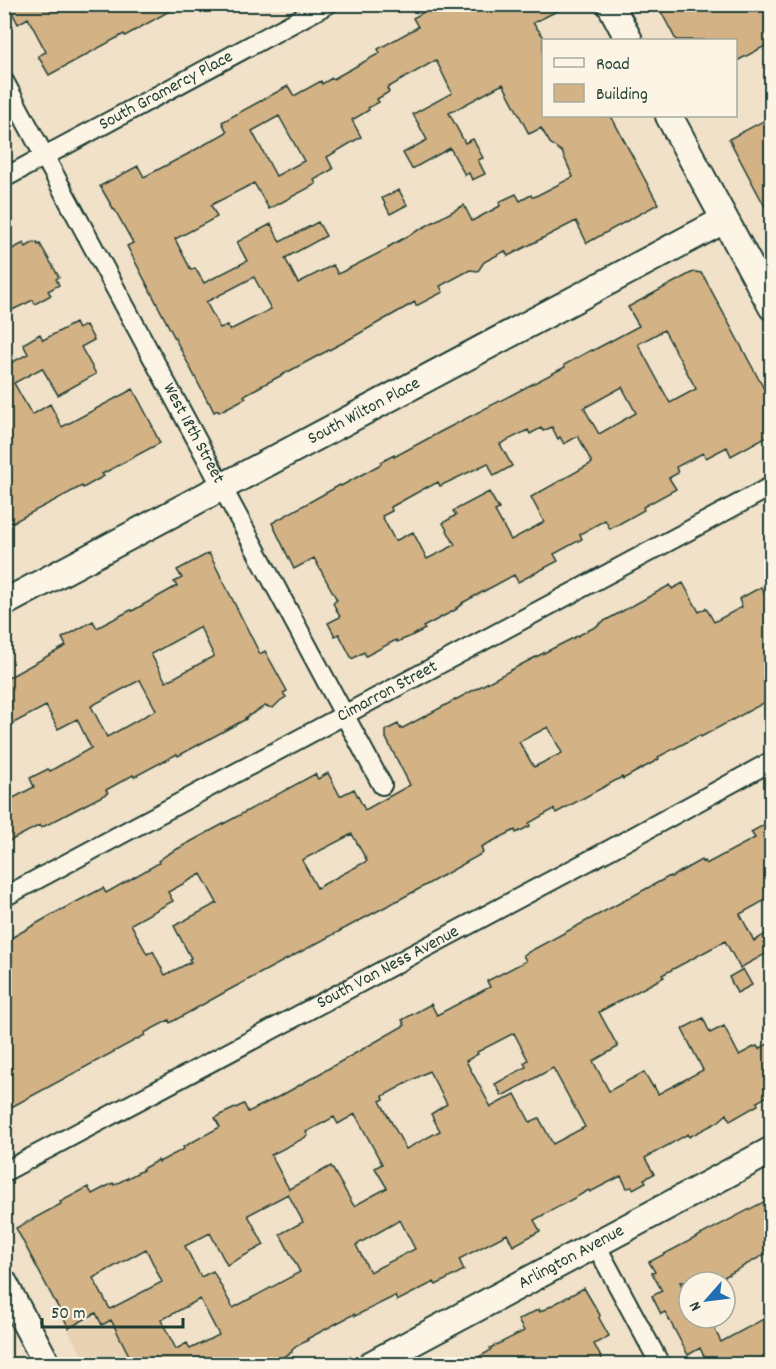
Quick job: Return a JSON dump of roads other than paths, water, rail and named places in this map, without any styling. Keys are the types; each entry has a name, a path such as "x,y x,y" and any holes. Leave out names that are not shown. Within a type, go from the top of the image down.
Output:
{"main road":[{"path":"610,4 628,39"},
{"path":"670,117 771,307"},
{"name":"South Wilton Place","path":"4,603 724,220"},
{"name":"Arlington Avenue","path":"372,1365 771,1150"},
{"path":"4,1283 47,1365"}],"street":[{"name":"South Gramercy Place","path":"4,178 328,4"},
{"name":"West 18th Street","path":"4,81 382,786"},
{"name":"Cimarron Street","path":"4,897 771,486"},
{"name":"South Van Ness Avenue","path":"4,1172 611,849 771,761"},
{"path":"596,1245 660,1365"}]}
